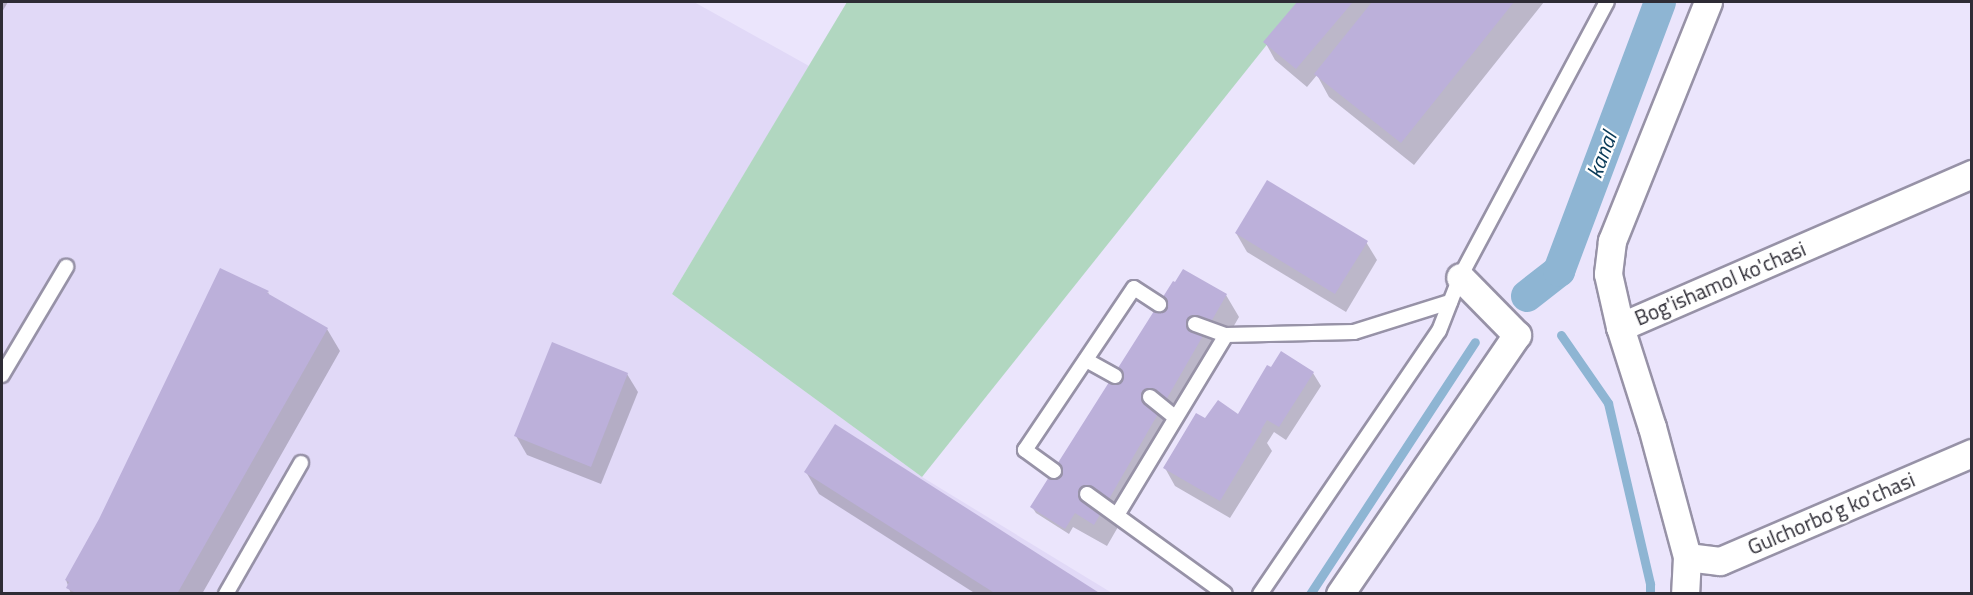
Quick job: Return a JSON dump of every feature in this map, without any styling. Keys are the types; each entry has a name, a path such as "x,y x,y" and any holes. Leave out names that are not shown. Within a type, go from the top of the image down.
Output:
{"street":[{"name":"Bog'ishamol ko'chasi","path":"1708,2 1612,241 1608,274 1620,327 1971,174"},
{"path":"1341,594 1517,335 1460,277"},
{"path":"1620,327 1649,417 1688,557 1685,594"},
{"name":"Gulchorbo'g ko'chasi","path":"1688,557 1720,561 1971,453"}],"lane":[{"path":"1260,594 1439,331 1460,277 1607,2"},
{"path":"2,375 66,267"},
{"path":"1054,471 1025,450 1134,288 1160,304"},
{"path":"1195,324 1226,335 1354,332 1450,302"},
{"path":"1117,515 1226,335"},
{"path":"1086,360 1115,376"},
{"path":"1150,397 1175,417"},
{"path":"226,594 301,463"},
{"path":"1087,495 1226,594"}],"shaded area":[{"path":"2,2 694,2 809,66 672,294 922,477 1112,593 2,593"}],"green space":[{"path":"847,2 1301,2 922,477 672,294"}],"building":[{"path":"1297,2 1353,2 1296,69 1263,42"},
{"path":"1372,2 1514,2 1401,143 1314,74"},
{"path":"1267,180 1368,241 1335,294 1235,233"},
{"path":"220,268 269,291 267,293 328,328 177,594 78,594 66,588 69,582 65,580 99,519"},
{"path":"1183,269 1227,294 1094,525 1075,513 1065,529 1030,507 1173,281 1175,282"},
{"path":"552,342 628,373 591,467 514,436"},
{"path":"1281,351 1314,372 1279,427 1267,420 1220,501 1163,468 1196,413 1205,418 1218,400 1238,414 1267,365 1271,367"},
{"path":"835,424 1101,594 996,594 804,472"}],"waterway":[{"name":"kanal","path":"1527,296 1559,271 1660,2"},
{"name":"kanal","path":"1561,335 1608,403 1650,584 1650,594"},
{"name":"kanal","path":"1310,594 1475,342"}]}
